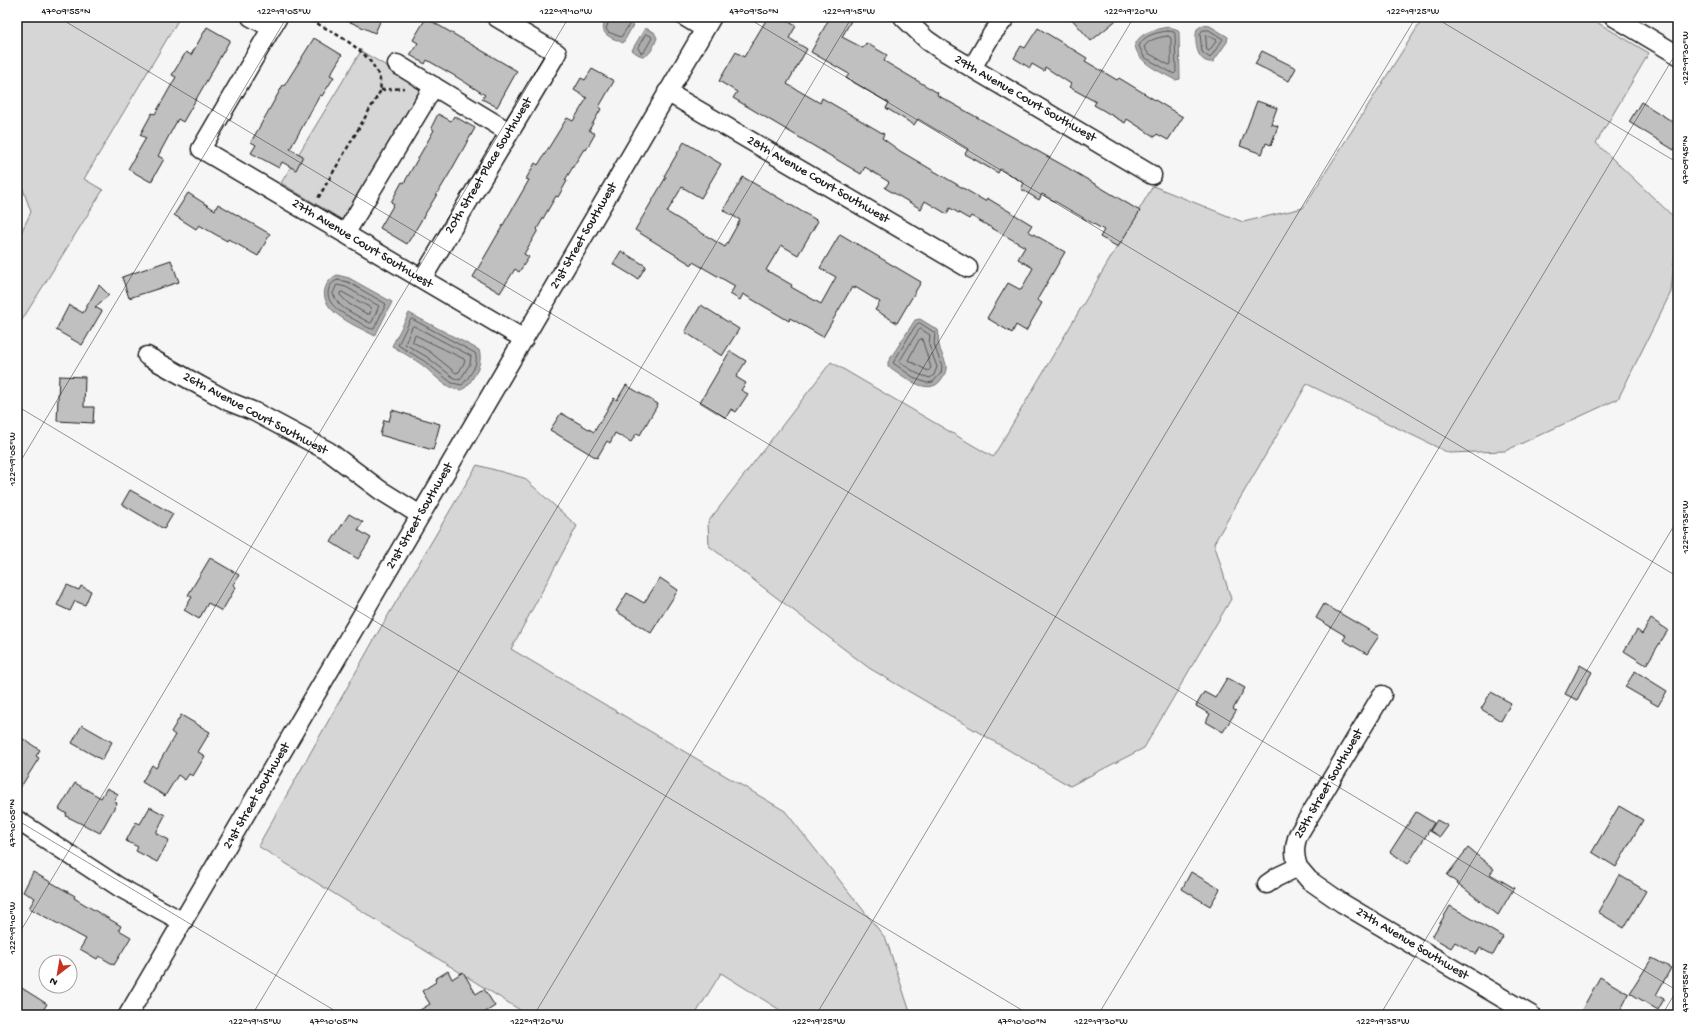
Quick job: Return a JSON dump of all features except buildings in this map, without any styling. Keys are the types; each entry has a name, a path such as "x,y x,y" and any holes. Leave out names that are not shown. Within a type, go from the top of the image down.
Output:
{"street":[{"path":"251,17 275,23"},
{"name":"20th Street Place Southwest","path":"422,279 556,53 496,17"},
{"path":"685,17 709,23"},
{"name":"29th Avenue Court Southwest","path":"903,17 927,40 1152,174"},
{"path":"972,68 992,34 1006,17"},
{"path":"1614,17 1678,55"},
{"name":"27th Avenue Court Southwest","path":"275,23 201,149 524,339"},
{"name":"21st Street Southwest","path":"128,1015 667,92 709,23"},
{"path":"397,64 510,132"},
{"path":"345,234 434,86"},
{"name":"28th Avenue Court Southwest","path":"667,92 968,268"},
{"name":"26th Avenue Court Southwest","path":"147,356 230,402 255,412 328,452 380,490 420,515"},
{"name":"25th Street Southwest","path":"1298,867 1295,850 1298,835 1382,695"},
{"path":"17,820 119,887 183,922"},
{"path":"1267,884 1277,876 1298,867"},
{"name":"27th Avenue Southwest","path":"1298,867 1309,880 1342,903 1531,1015"}],"path":[{"path":"305,17 352,44 363,54 380,78 381,90 314,206"}],"shaded area":[{"path":"17,17 180,17 84,179 103,190 17,328 17,241 31,212 17,172"},
{"path":"1424,17 1588,17 1649,53 1596,143 1678,221 1671,292 1618,399 1505,451 1449,453 1307,384 1214,543 1231,599 1144,748 1070,786 869,668 709,546 708,522 831,362 993,457 1153,186 1243,222 1303,208"},
{"path":"361,51 419,85 421,91 419,101 346,222 281,183"},
{"path":"477,465 524,478 577,526 511,649 785,811 886,939 911,1015 788,1015 721,973 695,1015 528,1015 258,846 380,629"}],"water":[{"path":"607,17 626,17 635,22 623,43 609,36 604,31 604,23"},
{"path":"1203,25 1210,26 1228,37 1227,42 1213,62 1207,62 1203,59 1196,45 1197,29"},
{"path":"1169,27 1176,29 1179,32 1180,79 1175,80 1145,62 1137,52 1135,45 1144,34 1153,30"},
{"path":"645,28 654,32 657,38 650,52 645,56 641,56 632,50"},
{"path":"337,275 349,278 392,302 375,336 342,318 328,305 325,297 325,289 330,280"},
{"path":"409,313 479,350 479,366 476,373 464,389 459,390 448,386 421,364 392,346"},
{"path":"920,319 938,330 938,343 946,365 945,373 941,380 936,385 929,387 922,386 907,379 888,366 888,362 915,320"}]}
